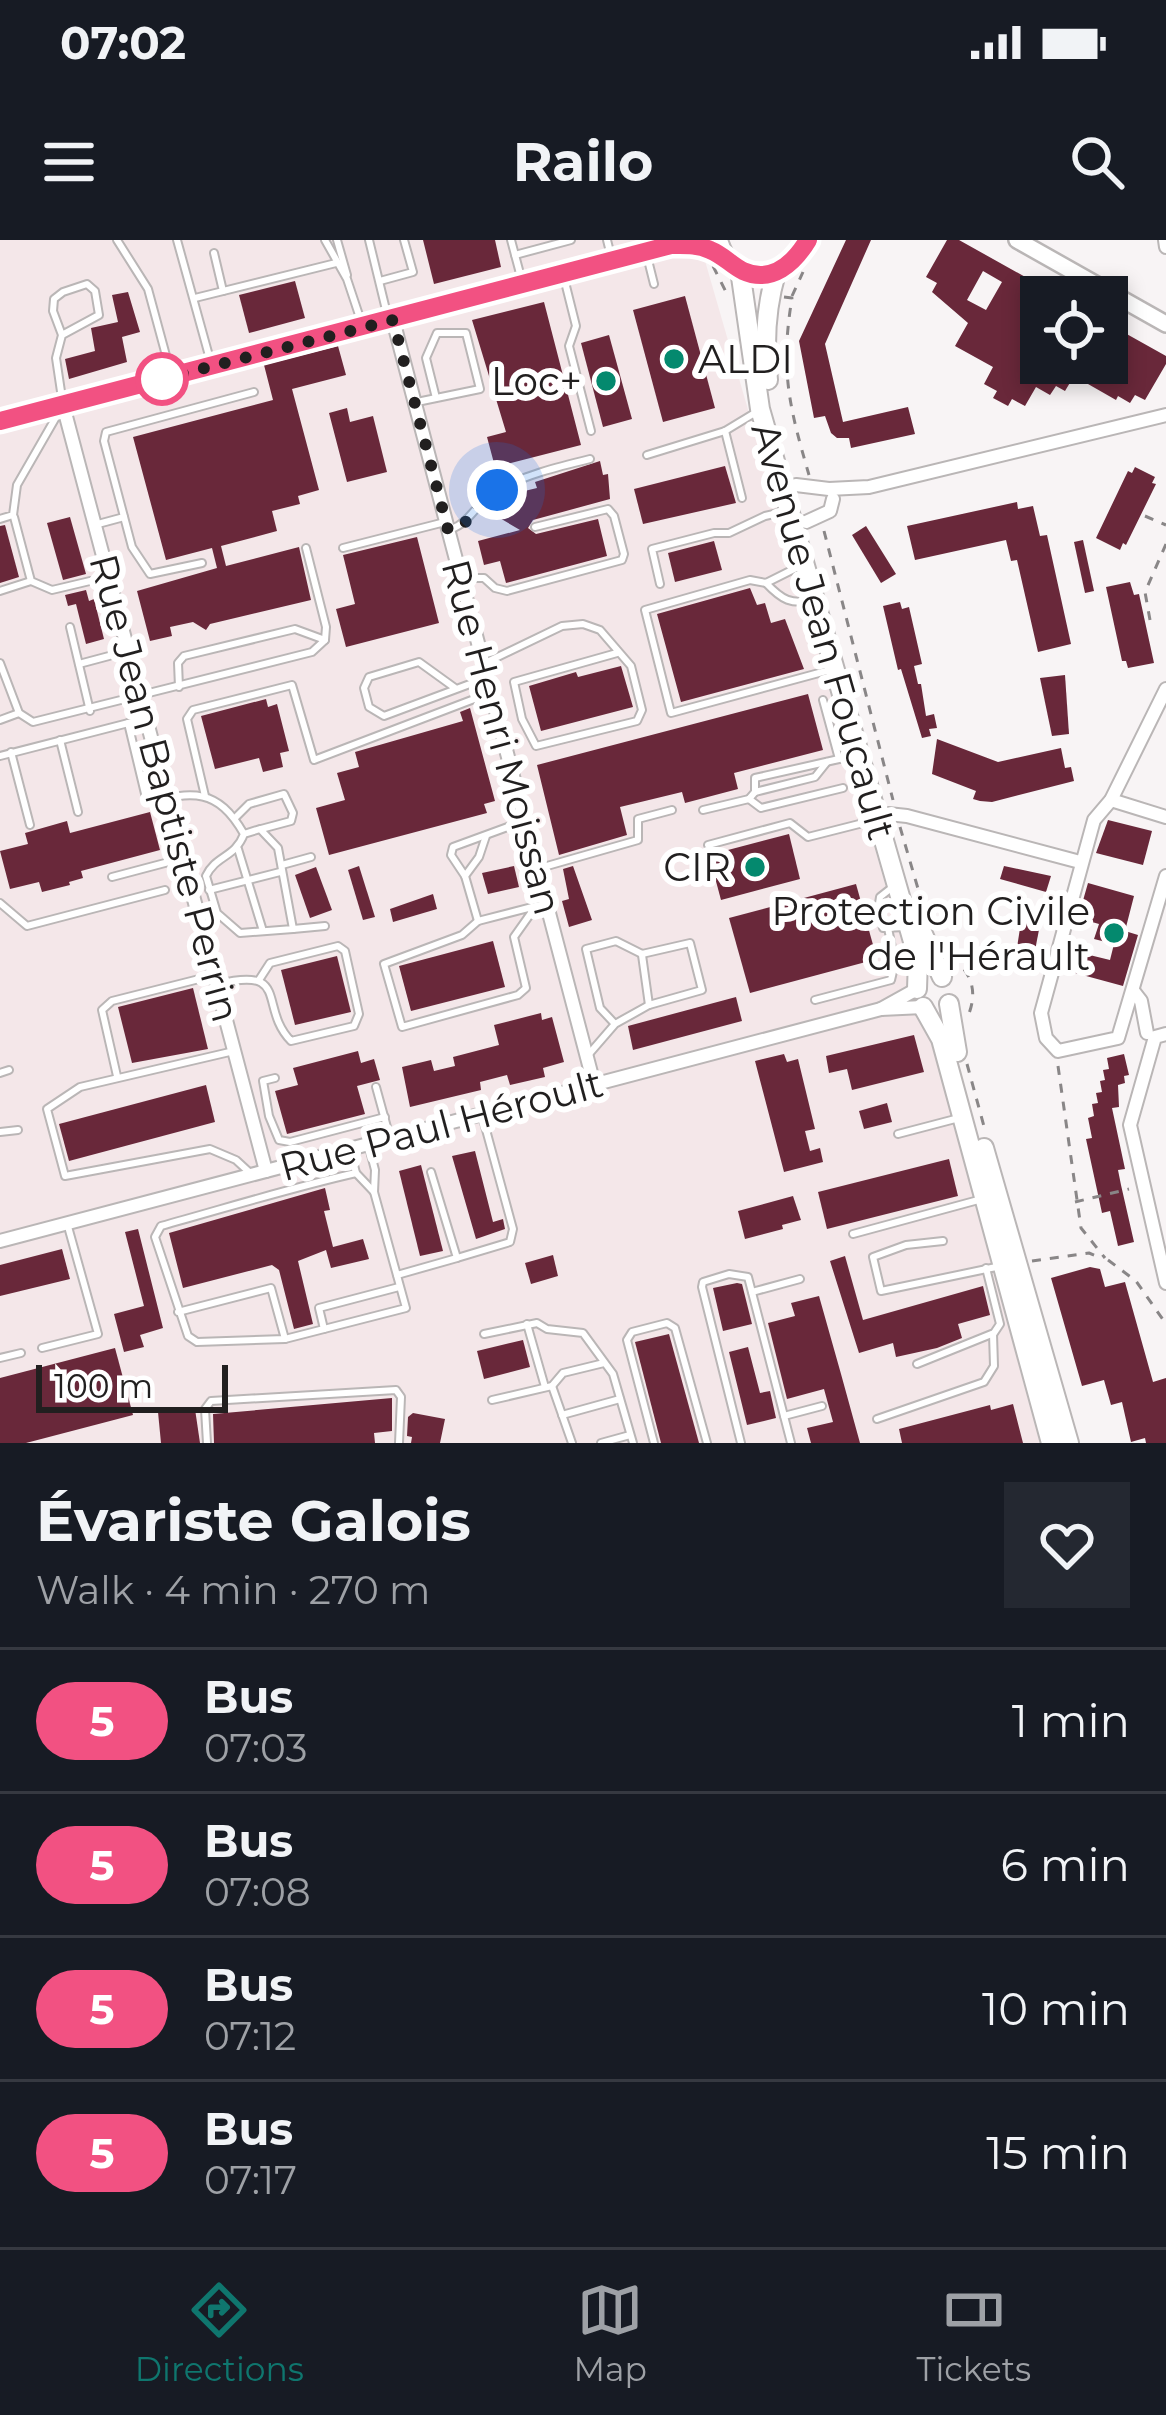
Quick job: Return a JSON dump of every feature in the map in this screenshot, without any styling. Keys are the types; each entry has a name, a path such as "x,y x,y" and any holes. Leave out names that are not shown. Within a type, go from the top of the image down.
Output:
{"main road":[{"path":"721,248 740,270 756,275 776,273 796,260 808,240"},
{"name":"Avenue Jean Foucault","path":"740,270 760,409 806,515 888,816 928,950 942,977"},
{"name":"Avenue Jean Foucault","path":"776,273 769,296 766,358 772,408 805,487 805,563 858,748 888,816 896,884 918,959 920,998 941,1039 1051,1443"},
{"path":"927,977 942,977 952,988 950,1004 937,1011 920,998 927,977"},
{"name":"Avenue Jean Foucault","path":"950,1004 951,1034 1003,1266 1070,1443"}],"street":[{"path":"1017,240 1165,321"},
{"path":"0,421 675,242 721,248"},
{"name":"Rue Henri Moissan","path":"391,320 524,821 541,905 594,1084"},
{"name":"Rue Jean Baptiste Perrin","path":"63,405 266,1171"},
{"path":"805,487 869,487 1166,415"},
{"path":"806,515 830,511 833,499"},
{"path":"1156,1035 1058,1051 1046,1038 1040,1013 1094,820 1111,800 1166,689"},
{"path":"1111,800 1166,817"},
{"path":"888,816 1080,862"},
{"path":"1118,1038 1166,876"},
{"path":"1134,992 1156,1035 1130,1125 1166,1283"},
{"name":"Rue Paul Héroult","path":"0,1241 920,998"}],"lane":[{"path":"117,240 148,289 171,377"},
{"path":"177,240 212,367"},
{"path":"325,240 347,279"},
{"path":"337,240 363,328"},
{"path":"368,240 391,320"},
{"path":"380,281 413,272 404,240"},
{"path":"511,240 523,284"},
{"path":"515,255 571,240"},
{"path":"608,240 612,261"},
{"path":"646,252 653,284"},
{"path":"214,253 223,291"},
{"path":"195,298 336,263"},
{"path":"562,274 576,326 569,346 591,431"},
{"path":"32,581 13,515 16,485 63,405 56,358 62,335 52,311 54,299 87,284 95,291 99,315 62,335"},
{"path":"414,403 479,389 466,333 437,332 426,358 436,398"},
{"path":"202,563 150,574 132,547 104,441 106,432 254,392"},
{"path":"646,454 725,431 760,409"},
{"path":"725,431 742,498"},
{"path":"343,548 465,523 474,507 497,490 531,474 590,459"},
{"path":"461,578 484,578 507,591 622,560 625,554 608,509 535,527"},
{"path":"0,519 13,515"},
{"path":"660,584 652,549 729,533 765,516 806,515"},
{"path":"94,525 124,517"},
{"path":"0,663 19,713 33,722 312,652 326,640 326,627 306,548"},
{"path":"766,583 805,563"},
{"path":"816,600 795,604 780,598 766,583 750,580 645,610 671,712 836,668"},
{"path":"0,591 32,581 52,590 90,581"},
{"path":"205,796 187,719 193,710 292,685 314,760 486,678 562,626 583,624 600,630 632,666 643,710 637,721 536,746 522,719 514,682 616,653"},
{"path":"70,627 90,711"},
{"path":"179,687 178,663 184,656 295,628 326,640"},
{"path":"79,664 110,656"},
{"path":"455,688 419,662 369,677 364,688 369,707 384,716 486,678"},
{"path":"823,700 838,759"},
{"path":"0,719 19,713"},
{"path":"0,756 147,718"},
{"path":"498,725 522,719"},
{"path":"128,723 147,802 191,792 205,796 235,818 244,834"},
{"path":"60,740 78,812"},
{"path":"843,788 761,808 752,796 755,778 838,759 858,748"},
{"path":"10,752 30,825"},
{"path":"703,810 815,777 828,761"},
{"path":"235,818 249,803 284,794 293,813 291,820 244,834"},
{"path":"536,869 638,840 638,819 672,810"},
{"path":"708,845 790,823 808,837 888,816"},
{"path":"478,921 465,876 451,855 454,847 524,821"},
{"path":"260,829 278,848 293,929"},
{"path":"465,876 479,857 487,833"},
{"path":"244,834 238,849 211,865 206,876 217,913 240,933 326,926"},
{"path":"238,849 263,931"},
{"path":"209,890 311,857"},
{"path":"112,878 184,858"},
{"path":"0,902 27,926 165,890"},
{"path":"541,905 514,937 526,988 518,995 402,1027 384,964 462,935 478,921 541,905"},
{"path":"815,1000 892,980 908,926"},
{"path":"587,1057 615,1024 649,1005 702,990 690,943 642,954 616,941 586,949 600,1008 615,1024"},
{"path":"116,1076 102,1010 112,1001 245,977 260,980 272,994 284,1035 291,1041 355,1025 359,1014 345,951 338,946 270,963 260,980"},
{"path":"642,954 649,1005"},
{"path":"235,1050 80,1087 47,1109 65,1176 210,1149 236,1160 251,1175"},
{"path":"0,1072 10,1070"},
{"path":"275,1078 263,1081 279,1140 290,1142 385,1117"},
{"path":"376,1087 390,1138"},
{"path":"398,1275 510,1242 513,1229 482,1115"},
{"path":"898,1134 963,1118"},
{"path":"0,1132 18,1130"},
{"path":"356,1173 273,1191 160,1226 155,1237 188,1336 197,1342 285,1339 406,1308 374,1192 375,1170 368,1144"},
{"path":"350,1148 356,1173 374,1192"},
{"path":"431,1172 457,1258"},
{"path":"853,1234 985,1198"},
{"path":"42,1348 98,1334 68,1223"},
{"path":"917,1364 993,1334 1000,1324 1003,1266 881,1291 873,1257 907,1245 943,1240"},
{"path":"741,1443 702,1287 703,1282 740,1274 748,1277 791,1443"},
{"path":"752,1292 800,1279"},
{"path":"324,1329 319,1308 400,1286"},
{"path":"178,1312 271,1288 285,1339"},
{"path":"654,1443 627,1340 632,1332 667,1323 675,1328 707,1443"},
{"path":"527,1324 572,1443"},
{"path":"484,1334 527,1324 583,1333 613,1374 632,1439 601,1443"},
{"path":"877,1419 984,1382 994,1366 993,1334"},
{"path":"0,1358 21,1353"},
{"path":"492,1400 549,1386 562,1373 604,1363"},
{"path":"207,1443 205,1409 211,1401 396,1390 401,1396 399,1443"},
{"path":"562,1415 620,1399"},
{"path":"784,1416 822,1406"}],"path":[{"path":"769,296 792,298 783,348 805,487"},
{"path":"806,515 888,816 908,926"},
{"path":"1145,516 1166,525"},
{"path":"1150,620 1144,592 1166,544"},
{"path":"939,952 955,960 972,983 975,998 961,1028"},
{"path":"1058,1051 1081,1228 1105,1258"},
{"path":"965,1058 987,1138"},
{"path":"1076,1202 1142,1186"},
{"path":"1003,1266 1089,1253 1114,1261 1136,1281 1166,1324"}],"shaded area":[{"path":"0,240 699,240 942,1081 1040,1443 0,1443"}],"building":[{"path":"423,240 495,240 501,267 434,284"},
{"path":"846,240 871,240 825,344 843,422 908,407 915,434 851,448 849,438 831,433 825,416 814,418 799,341"},
{"path":"947,240 959,240 1023,276 1020,384 1069,384 1065,391 1056,386 1050,395 1036,387 1025,406 1012,399 1008,406 993,398 997,391 984,384 993,367 955,346 968,323 932,292 937,283 926,277","holes":["983,271 1002,282 986,310 967,300"]},
{"path":"295,281 305,318 249,333 239,295"},
{"path":"128,292 140,332 122,337 127,362 69,379 65,359 95,351 91,328 118,322 112,295"},
{"name":"ALDI","path":"685,296 715,408 663,422 633,310"},
{"path":"544,302 581,445 495,467 487,437 506,432 472,320"},
{"name":"Loc+","path":"609,335 632,419 603,427 581,343"},
{"path":"1128,335 1166,356 1145,400 1135,395 1130,403 1118,396 1116,400 1088,384 1128,384"},
{"path":"338,346 346,375 292,389 319,490 298,496 300,504 272,511 277,531 221,546 226,566 299,547 311,600 210,624 206,630 193,622 170,627 172,636 150,641 137,591 217,568 212,548 166,560 133,437 273,400 264,365"},
{"path":"347,408 350,422 373,416 387,472 347,482 329,413"},
{"path":"600,461 603,475 608,474 610,499 533,520 528,528 536,534 598,519 607,556 506,583 500,561 484,565 478,541 520,530 498,517 500,497 537,488 535,482"},
{"path":"725,466 736,503 643,524 634,489"},
{"path":"1135,467 1155,477 1152,483 1156,484 1120,550 1096,538 1128,471 1132,473"},
{"path":"1017,502 1018,509 1033,506 1040,536 1047,535 1071,644 1038,652 1017,560 1011,561 1006,540 915,560 907,526"},
{"path":"70,517 86,574 63,580 47,523"},
{"path":"5,525 19,577 0,583 0,526"},
{"path":"866,526 896,574 881,583 852,535"},
{"path":"417,537 439,623 346,647 336,609 355,604 343,555"},
{"path":"1083,540 1094,591 1085,593 1074,542"},
{"path":"714,541 722,570 675,582 668,553"},
{"path":"1130,582 1134,595 1139,594 1154,663 1128,668 1122,661 1106,587"},
{"path":"750,588 757,605 765,603 771,623 785,619 804,669 681,702 657,614"},
{"path":"86,590 89,601 94,599 104,639 86,644 76,604 68,606 65,595"},
{"path":"900,602 902,609 909,607 922,664 914,666 918,684 926,716 934,714 937,728 929,729 931,736 922,738 898,670 883,606"},
{"path":"621,666 633,707 541,731 529,686 576,672 578,677"},
{"path":"1065,675 1069,734 1052,736 1040,678"},
{"path":"808,694 823,750 734,773 738,789 685,803 682,792 620,807 627,835 559,855 537,765"},
{"path":"266,699 268,707 277,704 289,751 280,753 283,767 263,772 259,758 215,769 201,716"},
{"path":"470,708 495,801 484,804 487,813 329,855 316,808 345,800 337,773 359,767 355,752 463,721 460,712"},
{"path":"937,739 998,762 1061,748 1065,768 1071,767 1074,781 992,802 973,799 976,791 932,774"},
{"path":"150,812 160,850 81,871 83,878 70,885 42,892 39,882 10,889 0,851 28,844 25,833 67,821 70,833"},
{"path":"1108,820 1152,831 1143,865 1096,853"},
{"name":"CIR","path":"789,834 800,879 721,900 709,855"},
{"path":"359,866 375,917 363,920 348,870"},
{"path":"514,866 519,887 488,894 482,873"},
{"path":"573,866 592,920 569,927 562,901 569,899 563,869"},
{"path":"1004,866 1051,876 1046,892 1000,879"},
{"path":"316,867 332,910 310,918 295,875"},
{"name":"Protection Civile de l'Hérault","path":"1088,883 1134,896 1125,931 1138,935 1123,986 1064,970 1069,950 1110,960 1114,944 1094,939 1099,924 1078,918"},
{"path":"856,884 877,959 750,993 729,918"},
{"path":"433,894 437,909 393,922 390,909"},
{"path":"1023,909 1042,914 1033,961 1016,954"},
{"path":"493,941 505,987 411,1011 399,966"},
{"path":"337,956 351,1012 295,1025 281,970"},
{"path":"193,988 208,1049 132,1063 118,1007"},
{"path":"736,997 742,1021 633,1050 628,1026"},
{"path":"541,1013 542,1020 552,1017 564,1062 543,1068 545,1077 510,1085 507,1075 480,1082 481,1090 410,1107 402,1067 431,1060 434,1071 455,1066 453,1057 499,1045 494,1025"},
{"path":"914,1035 924,1072 852,1090 847,1069 829,1073 826,1056"},
{"path":"358,1051 361,1063 374,1059 380,1080 357,1086 365,1114 287,1134 275,1091 298,1085 293,1068"},
{"path":"784,1054 787,1062 798,1059 815,1129 805,1131 810,1151 820,1148 823,1162 784,1172 755,1061"},
{"path":"1124,1054 1129,1075 1118,1085 1119,1107 1112,1108 1125,1169 1118,1170 1134,1242 1118,1246 1110,1211 1102,1213 1086,1139 1092,1138 1088,1118 1094,1116 1096,1093 1102,1092 1107,1058"},
{"path":"206,1085 215,1122 69,1161 59,1124"},
{"path":"887,1103 892,1122 864,1129 859,1111"},
{"path":"475,1151 493,1222 503,1219 505,1229 476,1239 452,1156"},
{"path":"949,1159 958,1196 827,1229 818,1192"},
{"path":"421,1165 443,1251 420,1256 399,1171"},
{"path":"325,1188 330,1210 324,1211 333,1247 363,1239 369,1259 331,1268 326,1250 298,1261 313,1324 294,1329 279,1270 272,1265 183,1288 169,1233"},
{"path":"793,1196 801,1220 745,1239 738,1211"},
{"path":"138,1229 163,1328 140,1335 144,1347 124,1352 114,1314 144,1306 125,1232"},
{"path":"62,1249 70,1279 0,1296 0,1265"},
{"path":"553,1255 558,1276 531,1284 525,1263"},
{"path":"845,1256 863,1320 983,1286 990,1315 958,1324 962,1338 937,1348 896,1357 893,1343 859,1353 830,1261"},
{"path":"1090,1267 1100,1269 1105,1287 1125,1282 1153,1382 1166,1378 1166,1443 1146,1443 1145,1438 1131,1442 1122,1402 1111,1405 1104,1380 1082,1386 1051,1278"},
{"path":"742,1284 752,1324 723,1331 713,1288"},
{"path":"819,1296 860,1443 811,1443 807,1428 833,1422 824,1389 787,1399 768,1323 795,1316 791,1303"},
{"path":"669,1334 699,1443 661,1443 635,1342"},
{"path":"523,1340 530,1367 484,1379 477,1351"},
{"path":"748,1347 760,1393 770,1391 776,1418 747,1425 729,1352"},
{"path":"115,1348 133,1415 26,1443 0,1443 0,1378"},
{"path":"392,1398 392,1431 374,1433 375,1443 214,1443 213,1414"},
{"path":"1013,1404 1023,1443 902,1443 899,1429 990,1405 991,1410"},
{"path":"195,1409 200,1443 161,1443 158,1412"},
{"path":"413,1413 445,1419 440,1443 411,1443 408,1417"}],"bus line":[{"name":"5","path":"0,421 671,245 705,247 756,275 776,273 796,260 808,240"}],"place":[{"name":"ALDI","path":"674,359"},
{"name":"Loc+","path":"606,381"},
{"name":"CIR","path":"755,867"},
{"name":"Protection Civile de l'Hérault","path":"1114,933"}],"route":[{"path":"162,379 393,320 448,530 465,523 474,507 497,490"}]}
